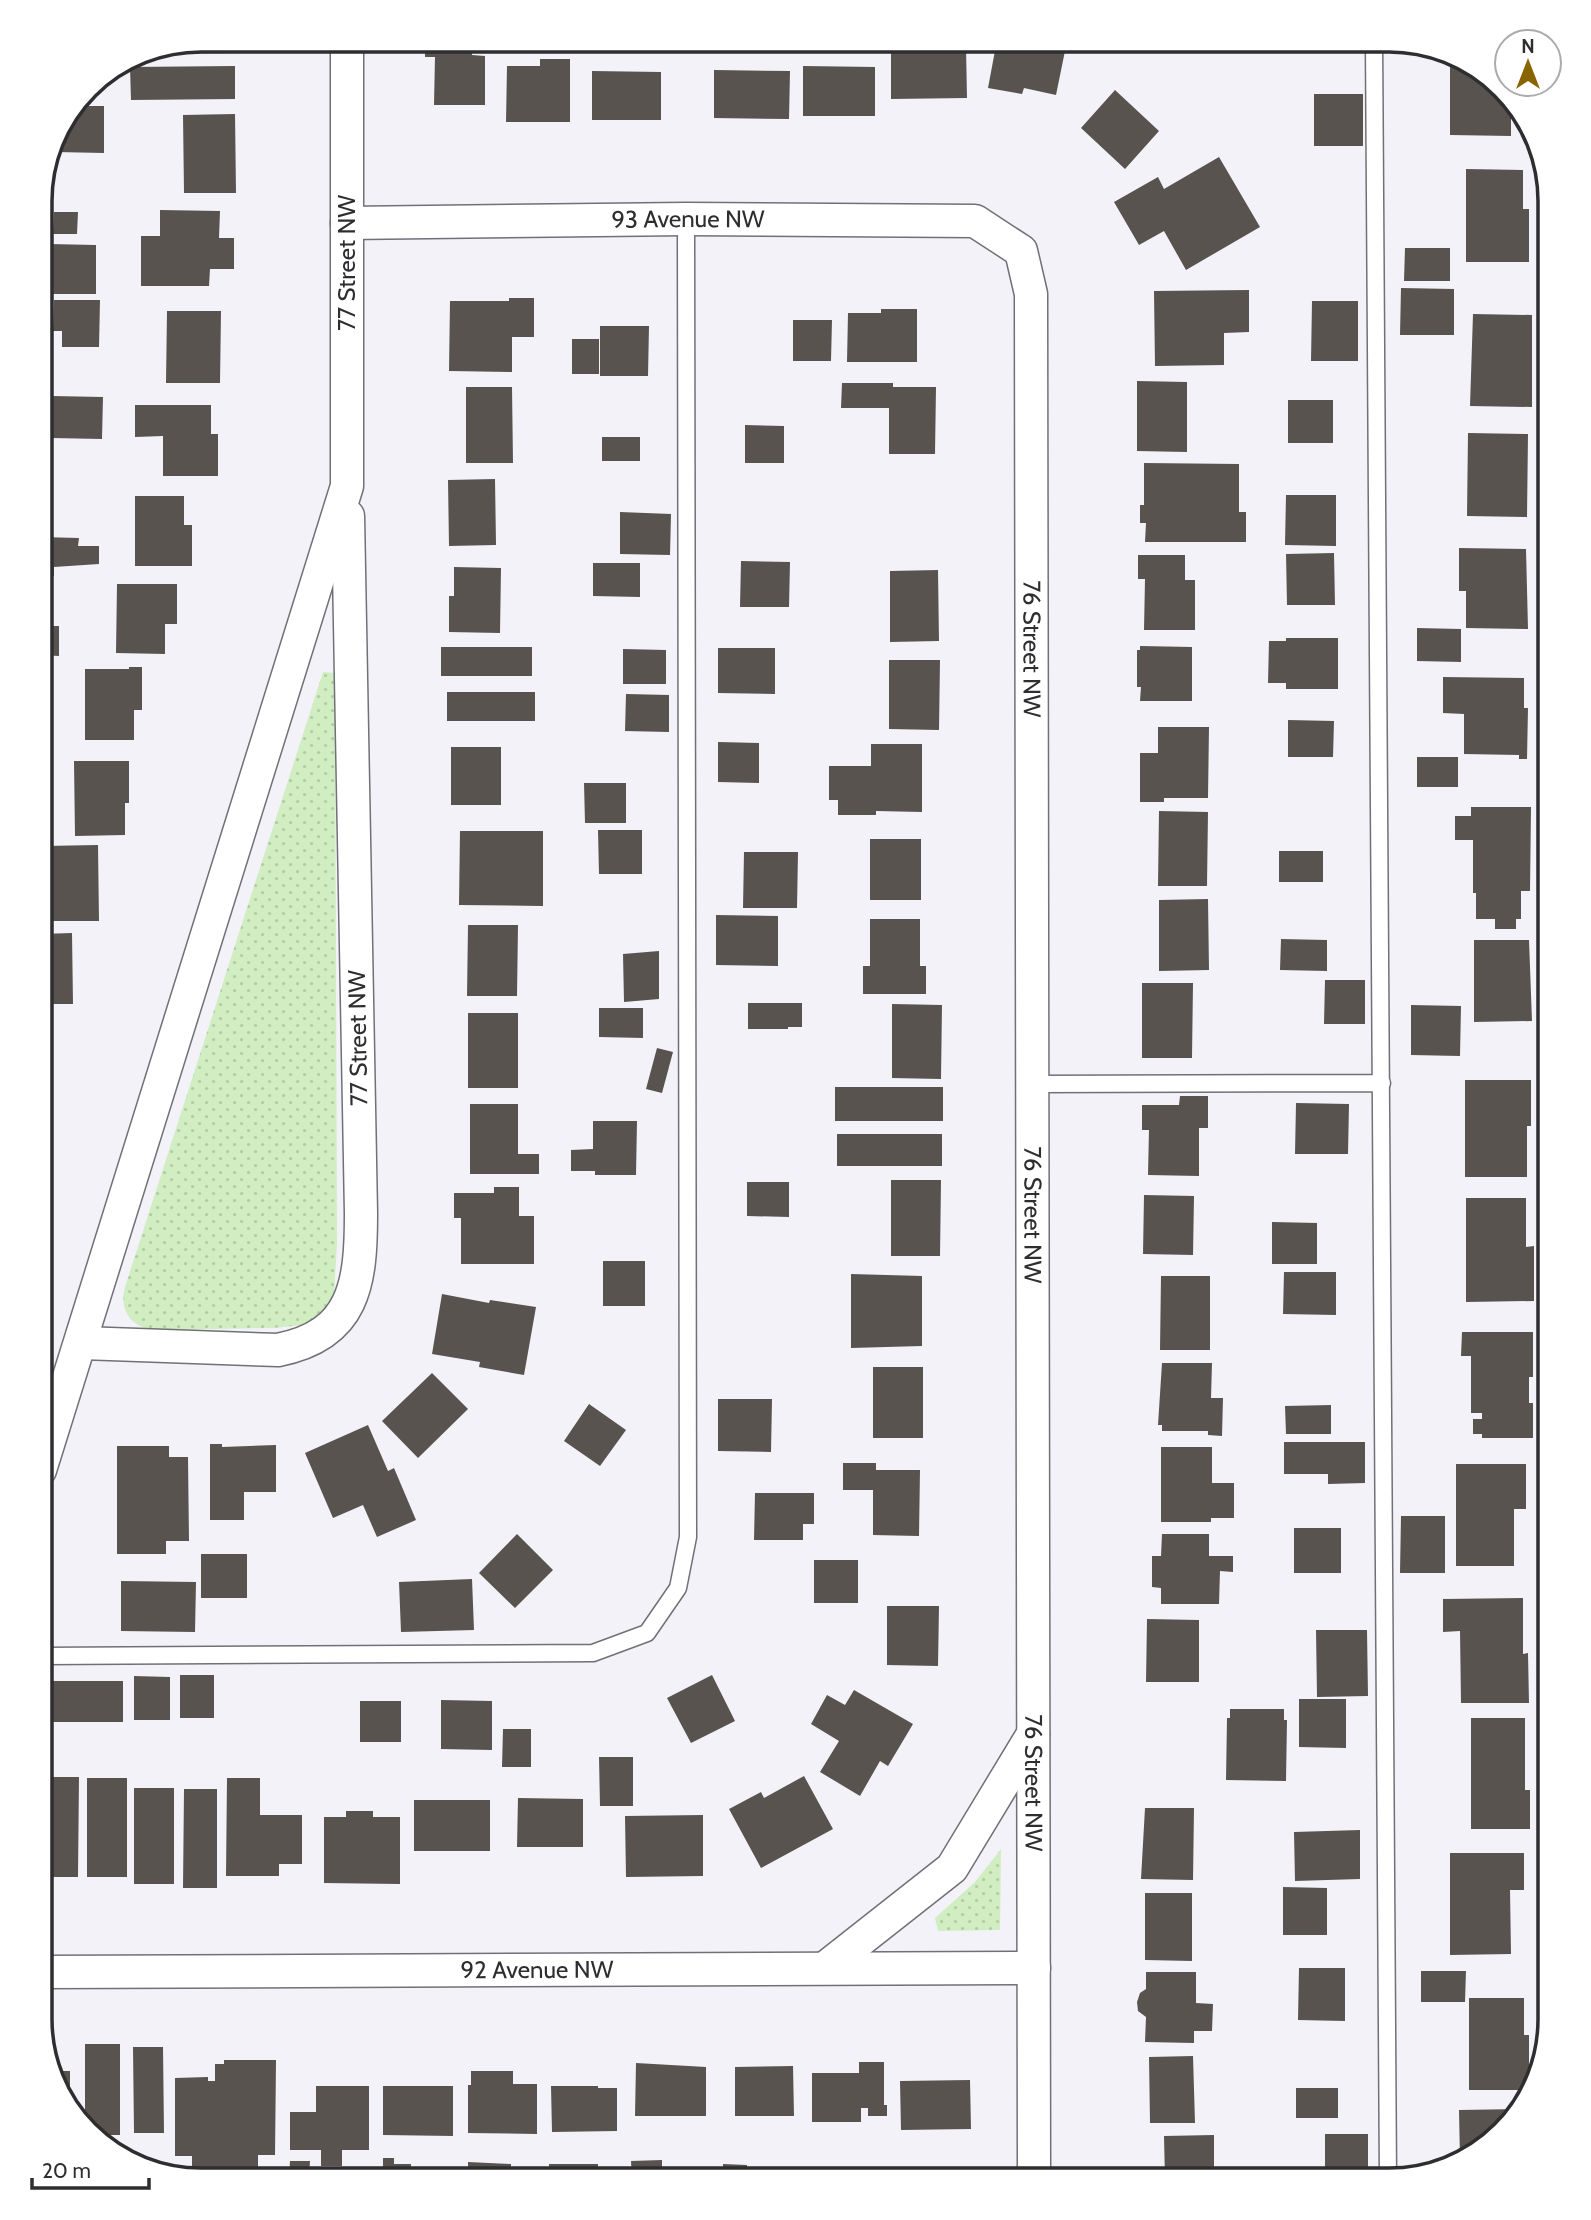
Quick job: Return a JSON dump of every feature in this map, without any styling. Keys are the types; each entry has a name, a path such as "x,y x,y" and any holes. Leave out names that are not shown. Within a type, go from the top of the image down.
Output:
{"street":[{"name":"77 Street NW","path":"82,1343 278,1350 316,1338 333,1326 352,1293 359,1255 361,1214 347,486 347,53"},
{"name":"93 Avenue NW","path":"347,223 687,219 975,221 1021,251"},
{"name":"76 Street NW","path":"1021,251 1031,294 1034,2168"},
{"name":"77 Street NW","path":"52,1433 347,486"},
{"path":"825,1968 952,1868 1033,1733"},
{"name":"92 Avenue NW","path":"52,1972 1034,1968"}],"lane":[{"path":"1374,53 1388,2168"},
{"path":"52,1656 593,1653 647,1633 678,1588 688,1537 687,219"},
{"path":"1033,1084 1382,1083"}],"green space":[{"path":"323,672 335,673 337,1244 334,1294 323,1313 302,1325 274,1328 143,1328 127,1315 123,1302 125,1287"},
{"path":"1001,1849 1000,1930 938,1931 935,1918 975,1882"}],"building":[{"path":"425,53 472,53 485,56 485,105 434,105 435,57 425,57"},
{"path":"891,53 966,53 967,98 891,99"},
{"path":"995,53 1065,53 1056,95 1024,88 1022,94 988,88"},
{"path":"540,59 570,59 570,122 506,122 507,66 540,66"},
{"path":"1450,65 1480,83 1508,111 1511,115 1511,136 1450,135"},
{"path":"235,66 235,99 131,100 130,70 137,67"},
{"path":"803,66 875,67 875,116 803,116"},
{"path":"714,70 790,71 789,119 714,118"},
{"path":"592,71 661,72 661,120 592,120"},
{"path":"1115,90 1159,131 1125,169 1081,128"},
{"path":"1314,94 1363,94 1363,146 1314,146"},
{"path":"87,106 104,106 104,153 61,152 68,135"},
{"path":"235,114 236,193 184,193 183,115"},
{"path":"1219,157 1260,227 1186,270 1164,231 1139,245 1114,202 1158,177 1164,189"},
{"path":"1466,169 1523,170 1523,209 1529,209 1529,262 1466,262"},
{"path":"160,210 220,211 219,238 234,238 234,269 210,269 209,286 141,286 141,236 160,236"},
{"path":"54,212 78,212 77,234 53,234"},
{"path":"53,244 96,245 96,294 53,294"},
{"path":"1405,248 1450,248 1450,281 1404,281"},
{"path":"1401,288 1454,289 1454,335 1400,335"},
{"path":"1249,290 1249,332 1224,333 1224,365 1155,366 1154,291"},
{"path":"509,298 534,298 534,337 512,337 512,372 449,371 450,301 509,301"},
{"path":"54,300 100,300 99,347 62,347 62,331 53,331"},
{"path":"1312,301 1358,301 1358,361 1311,361"},
{"path":"881,309 917,309 917,362 847,362 848,313 881,313"},
{"path":"167,311 221,311 220,383 166,383"},
{"path":"1473,314 1532,315 1532,407 1470,406"},
{"path":"793,320 832,320 831,361 793,361"},
{"path":"600,326 649,326 648,376 600,376"},
{"path":"572,339 599,339 599,374 572,374"},
{"path":"1137,381 1187,382 1187,452 1137,451"},
{"path":"842,383 893,383 893,387 936,387 935,454 889,454 889,408 841,408"},
{"path":"466,387 512,387 513,463 466,463"},
{"path":"53,396 103,397 102,439 53,438"},
{"path":"1288,400 1333,400 1333,443 1288,443"},
{"path":"135,405 211,405 211,434 218,434 218,476 163,476 163,436 135,437"},
{"path":"745,425 784,426 784,463 745,463"},
{"path":"1468,433 1528,434 1527,517 1467,516"},
{"path":"602,437 640,437 640,461 602,461"},
{"path":"1144,463 1239,464 1239,512 1246,512 1246,542 1145,542 1146,523 1140,523 1140,505 1144,505"},
{"path":"495,479 496,545 449,546 448,480"},
{"path":"1286,495 1336,495 1336,546 1285,545"},
{"path":"135,496 184,496 184,525 192,525 192,566 135,566"},
{"path":"620,512 671,514 670,555 620,554"},
{"path":"53,537 79,538 78,546 99,546 99,564 54,567 54,576"},
{"path":"1459,548 1526,549 1528,629 1466,628 1466,591 1459,591"},
{"path":"1334,553 1335,605 1287,605 1286,554"},
{"path":"1138,555 1185,555 1185,580 1195,580 1195,630 1144,630 1145,579 1138,579"},
{"path":"741,561 790,562 789,607 740,607"},
{"path":"593,563 640,563 640,597 593,596"},
{"path":"454,567 501,568 500,633 449,632 449,596 454,596"},
{"path":"938,570 939,641 890,642 890,571"},
{"path":"117,584 177,584 177,624 165,624 165,654 116,653"},
{"path":"53,626 59,626 59,656 53,656"},
{"path":"1417,628 1461,629 1461,662 1417,661"},
{"path":"1286,638 1338,638 1338,689 1286,689 1286,683 1268,683 1269,641 1286,641"},
{"path":"1140,646 1192,647 1192,701 1140,701 1141,687 1137,687 1137,650 1140,650"},
{"path":"441,647 532,647 532,676 441,676"},
{"path":"718,648 775,648 775,694 718,693"},
{"path":"623,649 666,650 666,684 623,684"},
{"path":"889,660 940,660 939,730 889,729"},
{"path":"142,667 142,710 134,710 134,740 85,740 85,669"},
{"path":"1443,677 1524,678 1524,708 1528,708 1527,759 1519,759 1519,755 1464,754 1464,714 1443,713"},
{"path":"447,692 535,692 535,721 447,721"},
{"path":"626,694 669,695 669,732 625,731"},
{"path":"1288,720 1334,721 1333,757 1288,757"},
{"path":"1158,727 1209,727 1208,798 1164,798 1164,802 1140,802 1140,753 1158,753"},
{"path":"718,742 759,743 759,783 718,782"},
{"path":"871,744 922,744 922,812 876,811 876,815 838,815 838,800 829,800 829,766 871,766"},
{"path":"451,747 501,747 501,805 451,805"},
{"path":"1417,757 1458,757 1458,787 1417,787"},
{"path":"74,761 129,761 129,803 125,803 125,835 75,836"},
{"path":"584,783 626,783 626,823 585,823"},
{"path":"1471,807 1531,807 1530,891 1521,891 1521,919 1516,919 1516,929 1495,929 1495,919 1476,919 1473,840 1455,840 1455,816 1471,816"},
{"path":"1159,811 1208,812 1207,886 1158,886"},
{"path":"598,830 642,830 642,874 599,874"},
{"path":"460,831 543,831 543,906 459,905"},
{"path":"870,839 921,839 921,900 870,900"},
{"path":"98,845 99,921 53,921 53,846"},
{"path":"1279,851 1323,851 1323,882 1279,882"},
{"path":"744,852 798,852 797,908 743,908"},
{"path":"1208,899 1209,970 1159,971 1159,900"},
{"path":"716,915 778,916 778,966 716,965"},
{"path":"870,919 920,919 920,966 926,966 926,994 863,994 863,966 870,966"},
{"path":"468,925 518,925 517,996 467,996"},
{"path":"72,933 73,1004 53,1004 53,934"},
{"path":"1281,939 1327,940 1327,971 1280,970"},
{"path":"1474,940 1529,940 1532,1021 1474,1022"},
{"path":"659,951 659,999 624,1002 623,954"},
{"path":"1325,980 1365,980 1365,1024 1324,1024"},
{"path":"1142,983 1193,983 1192,1058 1142,1058"},
{"path":"748,1003 802,1003 802,1027 748,1029"},
{"path":"892,1004 942,1005 941,1079 892,1078"},
{"path":"1411,1005 1461,1006 1460,1056 1411,1055"},
{"path":"599,1008 643,1008 643,1038 599,1037"},
{"path":"468,1013 518,1013 518,1088 468,1088"},
{"path":"657,1048 673,1052 662,1093 646,1089"},
{"path":"1465,1080 1531,1080 1531,1126 1527,1126 1527,1177 1465,1177"},
{"path":"835,1087 943,1087 943,1121 835,1121"},
{"path":"1180,1096 1208,1096 1208,1128 1199,1128 1199,1176 1148,1175 1149,1130 1142,1130 1142,1105 1179,1105"},
{"path":"1296,1103 1349,1104 1348,1154 1295,1154"},
{"path":"470,1104 518,1104 518,1154 539,1154 539,1174 470,1174"},
{"path":"593,1121 637,1121 636,1175 595,1175 595,1171 571,1171 571,1150 593,1149"},
{"path":"837,1134 942,1134 942,1166 837,1166"},
{"path":"891,1180 941,1180 940,1256 891,1256"},
{"path":"747,1182 789,1182 789,1217 747,1216"},
{"path":"494,1187 519,1187 519,1216 534,1216 534,1264 461,1264 461,1218 454,1218 454,1193 494,1193"},
{"path":"1144,1195 1194,1196 1193,1255 1143,1254"},
{"path":"1466,1198 1526,1198 1526,1247 1534,1246 1534,1301 1466,1302"},
{"path":"1272,1222 1317,1223 1317,1264 1272,1264"},
{"path":"603,1261 645,1261 645,1306 603,1306"},
{"path":"1284,1272 1336,1272 1336,1315 1283,1314"},
{"path":"851,1274 922,1276 922,1346 851,1348"},
{"path":"1161,1276 1210,1276 1210,1350 1160,1350"},
{"path":"442,1294 489,1303 490,1300 536,1307 524,1375 479,1367 480,1362 432,1354"},
{"path":"1462,1332 1533,1332 1533,1377 1529,1377 1529,1403 1533,1403 1533,1438 1482,1438 1482,1434 1473,1434 1473,1419 1482,1419 1482,1413 1471,1413 1471,1356 1461,1356"},
{"path":"1162,1363 1212,1363 1211,1398 1223,1398 1222,1436 1208,1435 1208,1431 1162,1431 1162,1425 1158,1425"},
{"path":"873,1367 923,1367 923,1438 873,1438"},
{"path":"432,1373 468,1409 418,1458 382,1421"},
{"path":"718,1399 772,1399 771,1452 718,1451"},
{"path":"589,1404 626,1430 600,1466 564,1441"},
{"path":"1331,1405 1331,1434 1286,1434 1285,1406"},
{"path":"368,1425 388,1471 394,1468 416,1520 377,1537 363,1505 333,1518 305,1453"},
{"path":"1284,1442 1365,1442 1365,1483 1328,1484 1328,1474 1284,1474"},
{"path":"210,1444 222,1444 222,1447 276,1445 276,1492 244,1492 244,1520 210,1520"},
{"path":"117,1446 169,1446 169,1457 188,1457 189,1541 166,1541 166,1554 117,1554"},
{"path":"1161,1447 1212,1447 1212,1483 1234,1483 1234,1518 1211,1518 1211,1522 1161,1522"},
{"path":"843,1463 876,1463 876,1470 920,1470 919,1536 873,1535 873,1490 843,1490"},
{"path":"1456,1464 1526,1464 1526,1509 1514,1509 1514,1566 1456,1566"},
{"path":"755,1493 814,1493 814,1524 803,1524 803,1540 754,1540"},
{"path":"1401,1516 1445,1516 1445,1573 1400,1573"},
{"path":"1294,1528 1341,1528 1341,1573 1294,1573"},
{"path":"517,1534 553,1570 515,1608 479,1573"},
{"path":"1162,1534 1209,1534 1209,1556 1233,1556 1233,1572 1220,1571 1219,1604 1161,1604 1161,1588 1152,1587 1152,1556 1161,1556"},
{"path":"201,1554 247,1554 247,1598 201,1598"},
{"path":"814,1560 858,1560 858,1603 814,1603"},
{"path":"472,1579 474,1630 401,1632 399,1582"},
{"path":"121,1581 196,1582 195,1632 121,1631"},
{"path":"1523,1598 1523,1654 1528,1653 1529,1703 1461,1703 1460,1631 1443,1632 1443,1599"},
{"path":"887,1606 939,1606 938,1666 887,1665"},
{"path":"1147,1619 1199,1620 1199,1682 1146,1682"},
{"path":"1316,1630 1367,1630 1368,1696 1317,1697"},
{"path":"180,1675 214,1675 214,1718 180,1718"},
{"path":"712,1675 735,1721 691,1743 667,1698"},
{"path":"134,1676 170,1677 170,1720 134,1720"},
{"path":"52,1681 123,1681 123,1722 52,1722"},
{"path":"854,1690 913,1724 888,1766 880,1761 860,1796 820,1772 839,1741 811,1724 827,1695 845,1705"},
{"path":"1299,1699 1346,1699 1346,1748 1299,1747"},
{"path":"441,1700 492,1701 492,1750 441,1749"},
{"path":"360,1701 401,1701 401,1742 360,1742"},
{"path":"1230,1709 1284,1709 1284,1720 1287,1720 1286,1781 1226,1780 1227,1718 1230,1718"},
{"path":"1471,1718 1525,1718 1525,1790 1530,1790 1530,1829 1471,1829"},
{"path":"503,1729 531,1729 531,1767 502,1767"},
{"path":"599,1757 633,1757 633,1806 600,1806"},
{"path":"804,1776 833,1829 761,1868 729,1809 761,1792 764,1798"},
{"path":"52,1777 79,1777 78,1877 52,1877"},
{"path":"87,1778 127,1778 127,1877 87,1877"},
{"path":"227,1778 260,1778 260,1815 302,1815 302,1864 279,1864 279,1876 226,1876"},
{"path":"134,1788 174,1788 174,1884 134,1884"},
{"path":"184,1789 217,1789 217,1888 183,1888"},
{"path":"518,1798 583,1799 583,1847 517,1847"},
{"path":"414,1800 490,1800 490,1851 414,1851"},
{"path":"1145,1808 1194,1808 1193,1880 1141,1879"},
{"path":"346,1811 373,1811 373,1817 400,1817 400,1884 324,1883 324,1817 346,1817"},
{"path":"703,1815 703,1876 626,1877 625,1816"},
{"path":"1360,1830 1360,1879 1295,1881 1294,1832"},
{"path":"1450,1853 1524,1853 1524,1890 1510,1890 1511,1954 1450,1955"},
{"path":"1283,1887 1327,1888 1327,1935 1283,1935"},
{"path":"1145,1893 1192,1893 1192,1961 1145,1960"},
{"path":"1299,1968 1345,1968 1345,2021 1298,2020"},
{"path":"1421,1971 1466,1971 1465,2002 1421,2002"},
{"path":"1146,1972 1196,1972 1196,2003 1213,2004 1212,2031 1194,2031 1194,2043 1145,2042 1146,2017 1138,2011 1137,2002 1140,1993 1146,1989"},
{"path":"1469,1998 1524,1998 1524,2035 1529,2035 1529,2070 1520,2090 1469,2090"},
{"path":"85,2044 120,2044 120,2135 109,2135 85,2111"},
{"path":"133,2047 163,2047 164,2133 134,2133"},
{"path":"1193,2056 1195,2123 1150,2123 1149,2057"},
{"path":"224,2060 276,2060 275,2155 258,2155 258,2167 192,2167 192,2156 175,2156 175,2078 208,2077 208,2081 215,2081 215,2064 224,2064"},
{"path":"859,2062 884,2062 884,2105 887,2105 887,2116 868,2116 868,2108 861,2108 861,2122 812,2122 812,2073 859,2073"},
{"path":"636,2063 706,2067 706,2116 635,2116"},
{"path":"793,2066 794,2116 735,2116 735,2067"},
{"path":"62,2071 70,2071 70,2089"},
{"path":"471,2071 513,2071 513,2084 537,2084 537,2134 468,2133 468,2085 471,2085"},
{"path":"970,2080 971,2129 901,2130 900,2081"},
{"path":"316,2086 369,2086 369,2150 342,2150 342,2166 321,2166 321,2150 290,2150 290,2112 316,2112"},
{"path":"383,2086 453,2086 453,2136 383,2135"},
{"path":"551,2086 617,2088 617,2131 552,2132"},
{"path":"1296,2088 1338,2088 1338,2118 1296,2118"},
{"path":"1508,2109 1480,2137 1460,2150 1459,2110"},
{"path":"1325,2134 1368,2134 1368,2168 1325,2168"},
{"path":"1214,2135 1214,2168 1165,2168 1164,2136"},
{"path":"383,2158 394,2158 394,2164 411,2164 411,2167 383,2167"},
{"path":"662,2160 662,2167 631,2167 631,2161"},
{"path":"290,2161 310,2161 310,2167 290,2167"},
{"path":"468,2162 511,2164 511,2167 468,2167"},
{"path":"549,2164 598,2164 598,2167 549,2167"},
{"path":"723,2164 747,2165 747,2167 723,2167"}]}
